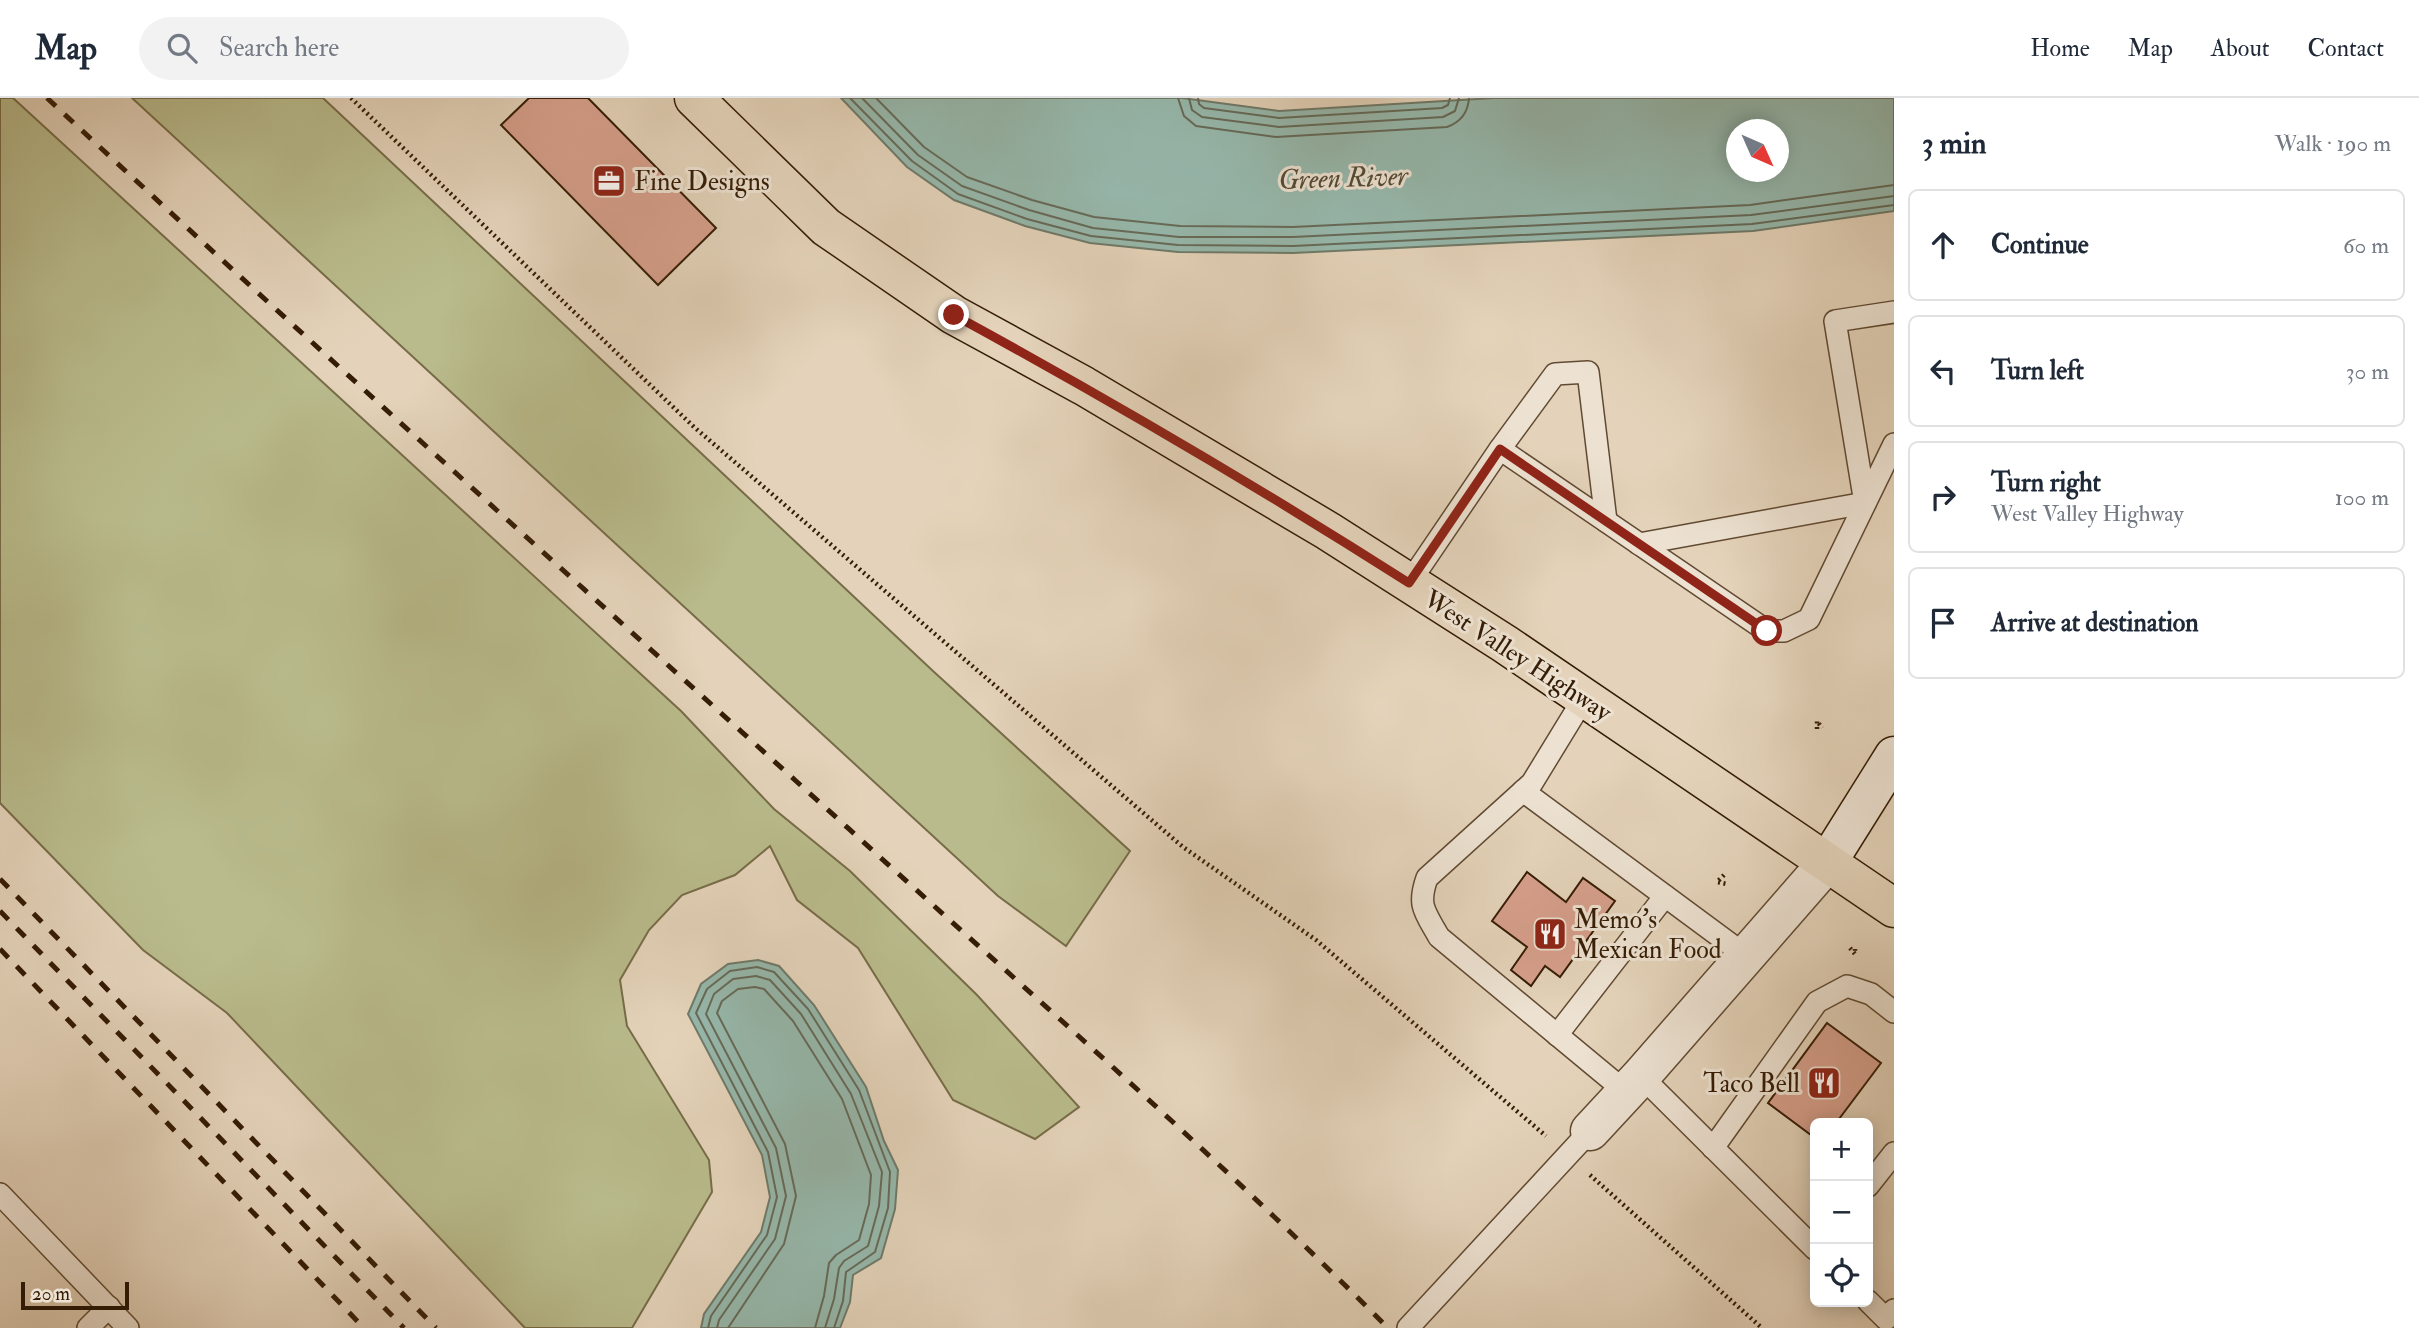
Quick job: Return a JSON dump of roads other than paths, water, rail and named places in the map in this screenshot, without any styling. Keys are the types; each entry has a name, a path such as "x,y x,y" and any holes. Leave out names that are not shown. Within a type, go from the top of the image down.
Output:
{"main road":[{"name":"West Valley Highway","path":"694,98 826,227 954,315 1084,386 1328,531 1505,644 1894,908"}],"street":[{"path":"1579,1143 1827,863 1894,756"}],"lane":[{"path":"1865,503 1835,321 1894,312"},
{"path":"1409,583 1500,449 1555,374 1588,372 1606,521"},
{"path":"1500,449 1767,631 1784,631 1810,619 1894,444"},
{"path":"1639,544 1865,503"},
{"path":"1584,698 1532,783 1427,878 1420,897 1425,913 1439,937 1557,1035 1634,1084 1713,1148 1810,1244"},
{"path":"1523,791 1745,955"},
{"path":"1557,1035 1665,896"},
{"path":"1713,1148 1817,1002 1847,986 1871,993 1894,1012"},
{"path":"1408,1328 1579,1143"},
{"path":"1872,1181 1894,1153"},
{"path":"0,1194 128,1328"},
{"path":"1873,1306 1886,1319 1894,1310"},
{"path":"88,1328 109,1307"}],"water":[{"name":"Green River","path":"841,98 1182,98 1279,111 1494,98 1894,98 1894,211 1753,231 1293,253 1178,252 1090,243 1025,226 954,200 907,167"},
{"path":"758,960 779,966 814,1005 866,1087 884,1141 898,1170 895,1209 881,1258 853,1275 850,1302 840,1328 701,1328 704,1314 761,1232 770,1197 762,1155 688,1014 701,984 728,964"}],"railway":[{"path":"47,98 1143,1095 1328,1268 1388,1328"},
{"path":"0,879 436,1328"},
{"path":"0,911 404,1328"},
{"path":"0,949 364,1328"}],"place":[{"name":"Fine Designs","path":"609,181"},
{"name":"Memo's Mexican Food","path":"1550,934"},
{"name":"Taco Bell","path":"1824,1083"}]}
